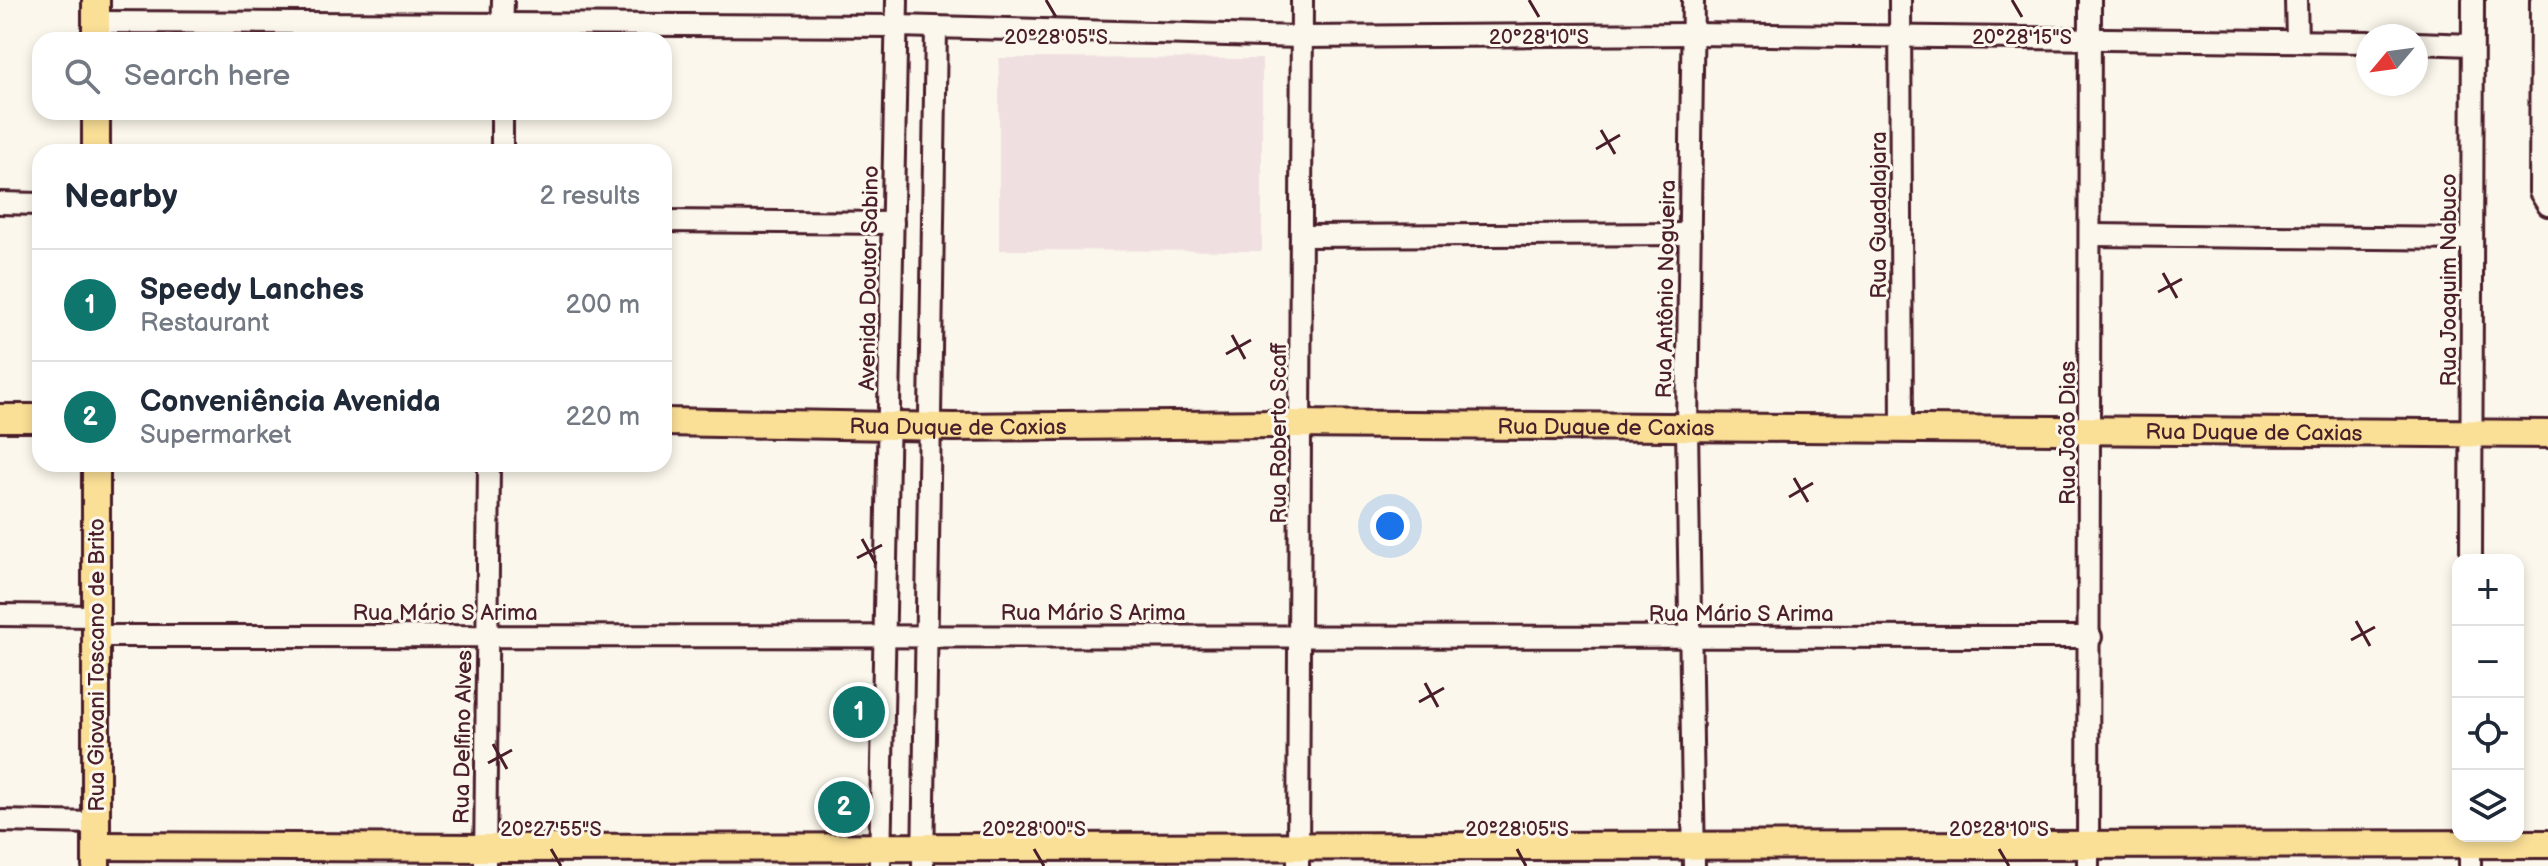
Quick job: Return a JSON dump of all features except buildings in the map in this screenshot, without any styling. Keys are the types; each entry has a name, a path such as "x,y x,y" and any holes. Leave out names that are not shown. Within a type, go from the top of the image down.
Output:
{"main road":[{"path":"96,120 96,144"},
{"path":"0,418 32,418"},
{"name":"Rua Duque de Caxias","path":"672,422 2548,434"},
{"name":"Rua Giovani Toscano de Brito","path":"96,472 96,845"},
{"path":"96,845 485,857 1298,857 2088,855 2470,849 2548,844"}],"street":[{"path":"502,32 503,0"},
{"name":"Avenida Doutor Sabino","path":"880,856 897,0"},
{"name":"Rua Roberto Scaff","path":"1298,857 1302,0"},
{"name":"Rua Antônio Nogueira","path":"1693,0 1687,428 1694,855"},
{"name":"Rua Guadalajara","path":"1900,0 1902,429"},
{"name":"Rua João Dias","path":"2088,855 2091,637 2090,0"},
{"path":"2296,0 2297,40"},
{"name":"Rua Joaquim Nabuco","path":"2471,554 2473,0"},
{"path":"2541,0 2540,192 2548,205"},
{"path":"96,21 502,32 897,26 1302,37 1693,34 2356,42"},
{"path":"924,856 936,28"},
{"path":"2428,43 2472,45"},
{"path":"502,120 502,144"},
{"path":"0,203 32,204"},
{"path":"672,221 893,223"},
{"path":"1302,236 1690,234"},
{"path":"2091,235 2472,239"},
{"name":"Rua Delfino Alves","path":"485,857 489,472"},
{"name":"Rua Mário S Arima","path":"0,615 96,626 487,636 2091,637"},
{"path":"0,821 96,845"}],"shaded area":[{"path":"999,58 1262,59 1262,251 999,250"}],"place":[{"name":"Speedy Lanches","path":"859,712"},
{"name":"Conveniência Avenida","path":"844,807"}]}
